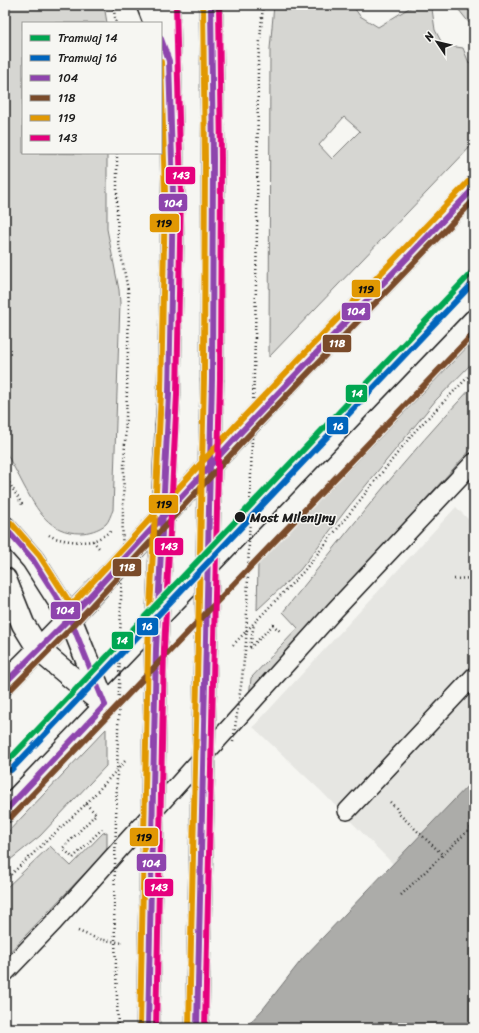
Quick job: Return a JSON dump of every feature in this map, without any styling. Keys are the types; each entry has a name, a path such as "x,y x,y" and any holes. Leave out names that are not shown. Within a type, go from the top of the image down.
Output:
{"main road":[{"path":"148,5 155,22"},
{"path":"148,1028 156,649 169,394 173,193 165,48 168,5"},
{"path":"197,1028 212,379 213,159 211,5"},
{"path":"5,683 70,618 242,431 474,188"},
{"path":"5,811 474,321"},
{"path":"5,528 33,560 70,618 105,705"},
{"path":"5,579 23,624 39,650 105,705"}],"lane":[{"path":"5,972 54,922 324,622 474,462"},
{"path":"347,811 474,676"}],"path":[{"path":"113,5 116,22"},
{"path":"232,744 246,642 257,220 258,63 263,5"},
{"path":"117,154 118,240 128,290 129,306 114,909 118,1028"},
{"path":"302,572 415,431 474,371"},
{"path":"5,476 25,510"},
{"path":"51,536 80,542 93,541"},
{"path":"454,579 474,578"},
{"path":"254,623 250,648 273,625 284,634"},
{"path":"5,880 86,804 128,758"},
{"path":"86,804 96,814 63,848 73,858 102,829"},
{"path":"399,814 442,855"},
{"path":"401,895 474,825"},
{"path":"54,922 98,938 126,944"}],"shaded area":[{"path":"5,5 104,5 107,22 22,22 22,154 107,154 107,229 119,290 120,303 113,510 106,524 97,529 80,533 69,532 52,524 39,511 5,451"},
{"path":"274,5 352,5 360,16 378,27 414,5 423,5 432,9 435,30 443,45 463,48 469,63 474,63 474,143 269,357 270,49","holes":["344,117 360,131 332,159 319,145"]},
{"path":"455,5 474,5 474,29"},
{"path":"474,340 474,361 436,400 349,506 300,570 257,610 258,564"},
{"path":"474,385 474,446 305,632 249,697 251,678 298,628 283,612 400,468"},
{"path":"456,507 474,525 474,779 393,864 320,790 253,727"},
{"path":"106,729 106,766 40,836 5,864 5,835"},
{"path":"474,779 474,1028 245,1028 263,1009 303,958"},
{"path":"107,832 107,850 5,957 5,889 50,846 71,866 103,833"}],"tram line":[{"name":"14","path":"5,764 474,270"},
{"name":"16","path":"11,770 474,282"}],"transit line":[{"name":"143","path":"156,1028 164,649 177,394 181,193 176,5"},
{"name":"119","path":"189,1028 204,379 205,159 203,5"},
{"name":"104","path":"197,1028 212,379 213,159 211,5"},
{"name":"143","path":"205,1028 220,379 221,159 219,5"},
{"name":"104","path":"148,1028 156,649 169,394 173,193 169,61 162,42"},
{"name":"119","path":"140,1028 148,649 161,394 165,193 162,95"},
{"name":"119","path":"64,613 236,425 468,182"},
{"name":"104","path":"5,683 66,622 242,431 474,188"},
{"name":"118","path":"11,689 72,627 248,436 474,200"},
{"name":"118","path":"11,817 474,333"},
{"name":"119","path":"11,523 39,555 77,614"},
{"name":"104","path":"5,528 33,560 70,618 105,705"},
{"name":"104","path":"5,811 105,705"}],"place":[{"name":"Most Milenijny","path":"240,517"}]}
